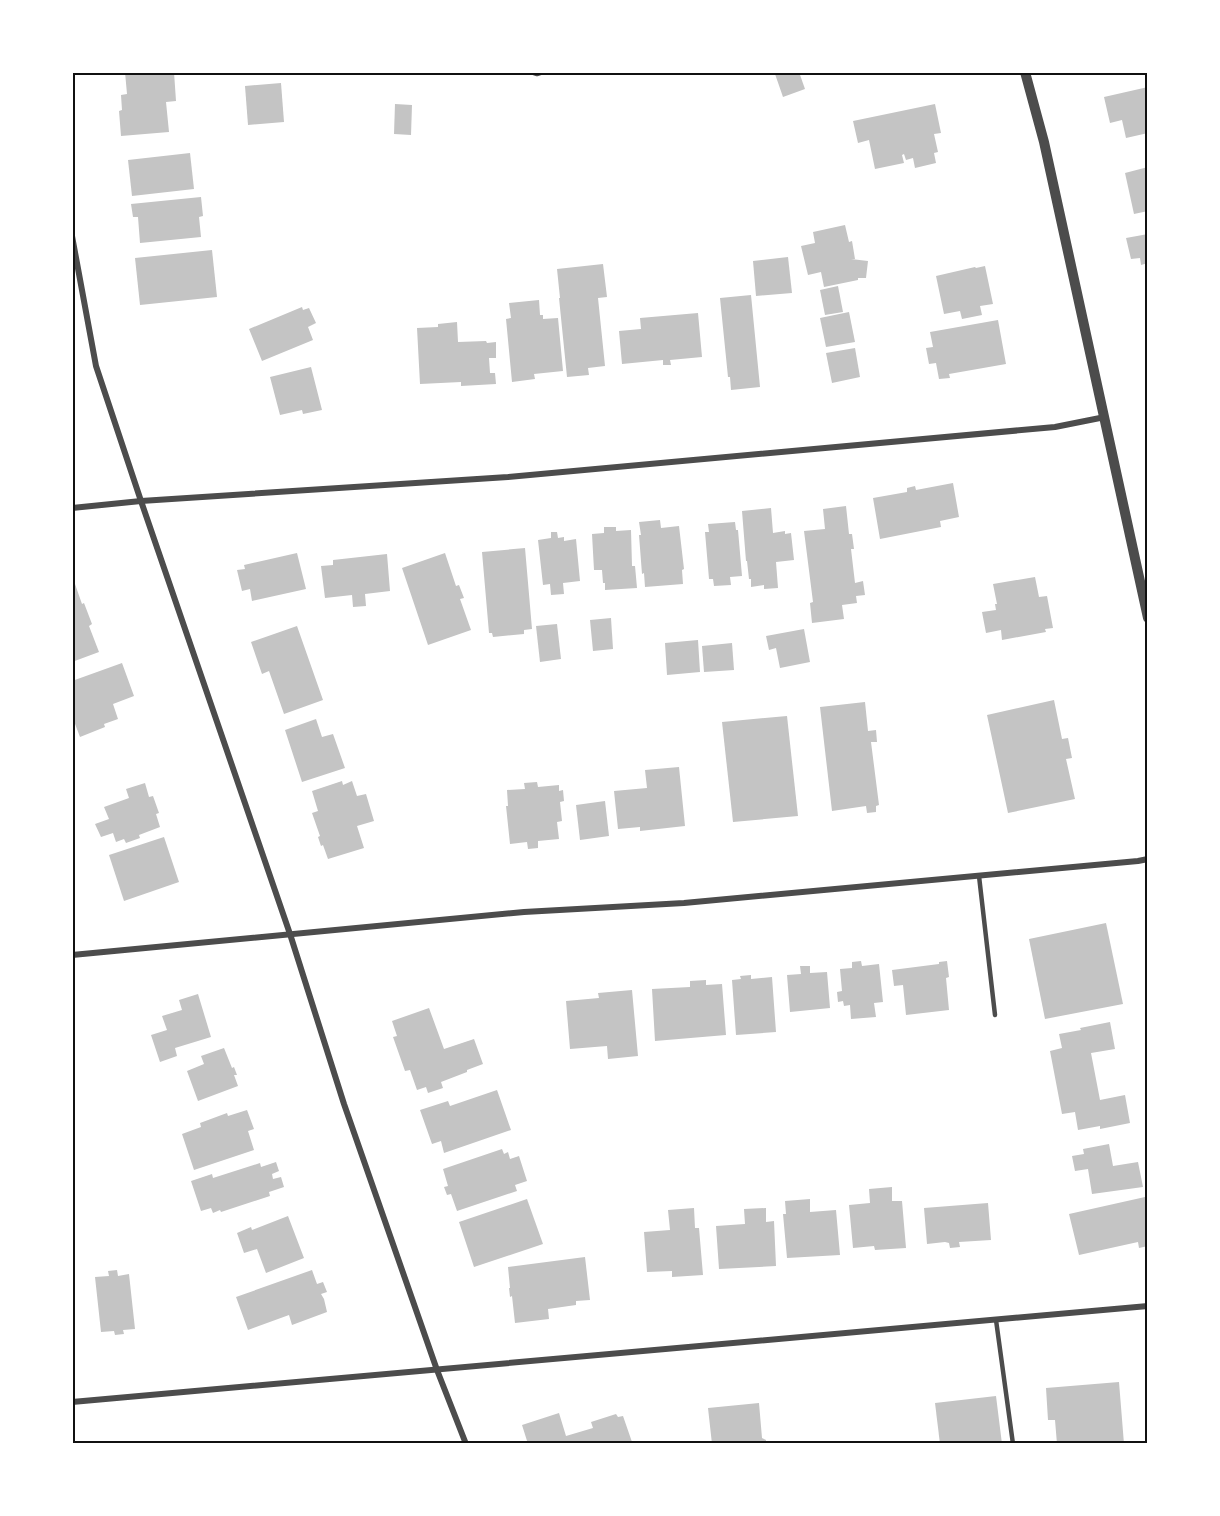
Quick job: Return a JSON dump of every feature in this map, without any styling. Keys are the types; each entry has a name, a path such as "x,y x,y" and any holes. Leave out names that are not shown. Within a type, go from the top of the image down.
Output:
{"street":[{"path":"1025,72 1044,142 1148,618"},
{"path":"72,236 96,366 290,934 344,1104 437,1370 466,1444"},
{"path":"72,508 141,501 508,477 1055,428 1105,417"},
{"path":"72,955 524,912 684,903 1148,859"},
{"path":"72,1402 1148,1306"}],"lane":[{"path":"531,72 537,74 543,72"},
{"path":"979,876 995,1015"},
{"path":"996,1320 1013,1444"}],"building":[{"path":"125,72 174,72 176,101 166,102 169,132 121,136 119,111 122,110 121,95 127,94"},
{"path":"799,72 805,89 783,97 775,74"},
{"path":"281,83 284,122 248,125 245,86"},
{"path":"1148,87 1148,133 1126,138 1122,120 1110,123 1104,97"},
{"path":"395,104 412,105 411,135 394,134"},
{"path":"935,104 941,133 934,134 938,152 934,153 936,163 915,168 913,158 906,160 904,154 902,155 904,163 875,169 869,140 858,143 853,121"},
{"path":"190,153 194,189 132,196 128,160"},
{"path":"1148,167 1148,211 1134,214 1125,173"},
{"path":"201,197 203,216 199,217 201,237 140,243 138,217 133,217 131,204"},
{"path":"845,225 849,242 852,241 855,259 851,259 868,261 866,278 824,287 821,272 808,275 801,246 815,243 813,232"},
{"path":"1148,234 1148,263 1141,265 1140,258 1131,259 1126,238"},
{"path":"212,250 217,297 140,305 135,258"},
{"path":"788,257 792,293 756,296 753,261"},
{"path":"603,264 607,297 598,298 605,366 588,368 589,375 567,377 557,269"},
{"path":"985,266 993,304 980,306 982,315 962,319 960,311 944,314 936,276"},
{"path":"838,286 843,312 825,315 820,290"},
{"path":"751,295 760,387 731,390 720,298"},
{"path":"539,300 540,315 543,315 543,319 558,318 563,371 534,374 535,379 512,382 506,319 511,318 509,303"},
{"path":"302,307 303,310 309,308 316,323 308,327 313,340 262,361 249,329"},
{"path":"849,312 855,342 826,347 820,318"},
{"path":"698,313 702,357 670,360 671,365 663,365 663,360 622,364 619,331 641,329 640,318"},
{"path":"998,320 1006,364 949,374 950,378 939,379 936,363 929,364 926,348 933,347 930,332"},
{"path":"457,322 458,342 496,342 496,358 489,358 490,373 495,373 496,384 461,386 461,382 420,384 417,328 438,327 438,324"},
{"path":"855,348 860,377 832,383 826,353"},
{"path":"311,367 322,410 303,414 302,410 280,415 270,377"},
{"path":"953,483 959,517 940,521 941,527 880,539 873,498 907,492 907,488 915,486 916,490"},
{"path":"846,506 849,534 852,534 854,549 851,549 855,583 863,581 865,595 856,596 857,603 842,605 844,619 812,623 810,603 813,602 804,531 825,529 823,509"},
{"path":"771,508 773,533 785,531 785,534 791,533 794,560 776,562 778,588 764,589 764,585 751,587 746,561 742,511"},
{"path":"660,520 661,528 679,526 684,569 682,570 683,584 645,587 639,522"},
{"path":"735,522 736,530 738,530 742,576 730,577 731,585 714,586 713,579 709,579 705,532 709,532 708,524"},
{"path":"604,527 616,527 616,531 631,530 632,566 635,566 637,588 605,590 602,570 594,570 592,534 604,533"},
{"path":"551,532 557,532 558,538 564,537 564,541 576,539 580,581 563,583 564,594 551,595 550,584 543,585 538,540 551,538"},
{"path":"525,548 532,629 524,630 524,634 493,637 492,633 489,633 482,552"},
{"path":"297,553 306,589 252,601 250,589 242,591 237,570 245,569 244,565"},
{"path":"445,553 456,586 459,585 464,598 460,599 471,630 428,645 402,568"},
{"path":"387,554 390,591 365,594 366,606 353,607 352,595 325,598 321,566 333,565 333,560"},
{"path":"1035,577 1039,597 1047,596 1053,628 1045,629 1046,632 1002,640 1001,630 986,633 982,612 996,610 993,584"},
{"path":"75,584 92,624 89,626 99,652 72,662 72,585"},
{"path":"611,618 613,649 593,651 590,620"},
{"path":"557,624 561,659 540,662 536,626"},
{"path":"297,626 323,700 284,714 269,671 262,674 251,642"},
{"path":"804,629 810,662 780,668 776,648 769,650 766,636"},
{"path":"698,640 700,672 667,675 665,643"},
{"path":"732,643 734,670 704,672 702,646"},
{"path":"122,663 134,696 113,704 118,719 80,737 72,716 72,681"},
{"path":"1054,700 1062,739 1068,738 1072,758 1066,759 1075,799 1008,813 987,715"},
{"path":"865,702 868,731 876,730 877,742 871,742 879,805 876,806 876,812 867,813 866,806 832,811 820,707"},
{"path":"787,716 798,816 733,822 722,722"},
{"path":"316,719 322,737 333,734 345,768 302,782 285,730"},
{"path":"679,767 685,826 640,831 640,827 618,829 614,791 647,788 645,770"},
{"path":"342,781 343,785 352,781 357,796 366,794 374,821 357,826 364,848 328,859 323,845 321,846 312,813 318,811 312,791"},
{"path":"537,782 538,787 559,785 559,791 563,790 564,801 560,802 562,821 557,822 559,839 538,841 538,848 528,849 527,842 510,844 506,806 508,806 507,790 525,789 524,783"},
{"path":"145,783 149,797 153,796 159,813 156,814 160,827 126,843 124,839 116,842 113,833 101,837 95,824 109,819 104,807 129,798 126,789"},
{"path":"605,801 609,836 580,840 576,805"},
{"path":"164,837 179,882 124,901 109,855"},
{"path":"1106,923 1123,1004 1045,1019 1029,939"},
{"path":"861,961 862,966 879,964 883,1002 874,1003 876,1017 851,1019 850,1005 844,1006 843,1001 838,1002 837,992 842,991 840,969 852,968 852,962"},
{"path":"947,961 949,1010 906,1015 903,985 894,986 892,970"},
{"path":"800,966 810,966 810,973 827,972 830,1008 790,1012 787,975 801,974"},
{"path":"751,975 751,979 772,977 776,1032 736,1035 732,980 741,979 740,976"},
{"path":"706,980 706,985 722,984 726,1035 655,1041 652,989 690,987 690,981"},
{"path":"632,990 638,1056 608,1059 607,1046 570,1049 566,1001 599,998 598,993"},
{"path":"198,994 211,1037 175,1048 177,1056 160,1062 151,1035 167,1030 162,1016 182,1010 179,1000"},
{"path":"429,1008 444,1049 474,1039 483,1064 441,1082 443,1088 428,1093 426,1087 417,1090 410,1070 405,1071 393,1037 397,1036 392,1021"},
{"path":"1110,1022 1115,1049 1091,1053 1100,1100 1125,1095 1130,1123 1100,1129 1100,1126 1078,1130 1075,1112 1062,1114 1050,1051 1062,1048 1059,1034"},
{"path":"224,1048 237,1075 234,1075 238,1086 198,1101 187,1071 204,1064 201,1056"},
{"path":"497,1090 511,1130 444,1153 441,1141 432,1144 420,1110 448,1101 450,1106"},
{"path":"247,1110 254,1129 248,1131 254,1150 194,1170 182,1134 201,1127 200,1123 227,1113 228,1116"},
{"path":"1109,1144 1113,1166 1138,1162 1143,1187 1092,1194 1088,1169 1075,1171 1072,1156 1084,1154 1083,1149"},
{"path":"502,1149 504,1154 508,1152 510,1159 519,1156 527,1181 515,1185 517,1191 457,1211 451,1194 447,1195 444,1187 448,1186 443,1169"},
{"path":"276,1162 279,1171 272,1174 273,1179 281,1177 284,1187 269,1192 270,1196 221,1212 220,1210 213,1213 211,1208 201,1211 191,1181 212,1174 213,1178 260,1163 261,1167"},
{"path":"892,1187 892,1201 902,1201 906,1248 875,1250 874,1246 853,1248 849,1205 870,1203 869,1189"},
{"path":"1145,1197 1148,1208 1148,1246 1139,1248 1138,1242 1079,1255 1069,1214"},
{"path":"527,1199 543,1244 474,1267 459,1222"},
{"path":"810,1199 810,1212 836,1210 840,1255 787,1258 783,1214 786,1214 785,1201"},
{"path":"988,1203 991,1240 959,1242 960,1247 950,1248 949,1243 945,1242 927,1244 924,1208"},
{"path":"694,1208 695,1228 699,1228 703,1275 672,1277 672,1271 647,1272 644,1232 670,1230 668,1210"},
{"path":"766,1208 766,1222 774,1221 776,1266 719,1269 716,1226 745,1224 744,1209"},
{"path":"288,1216 304,1258 266,1273 257,1249 244,1253 237,1233 251,1227 252,1230"},
{"path":"585,1257 590,1300 576,1301 576,1305 548,1309 549,1319 515,1323 508,1267"},
{"path":"117,1270 118,1276 129,1274 135,1329 123,1330 124,1334 115,1335 114,1331 101,1332 95,1277 109,1276 108,1271"},
{"path":"312,1270 317,1284 323,1282 327,1292 321,1294 327,1312 292,1325 289,1315 248,1330 236,1297"},
{"path":"1119,1382 1124,1444 1057,1444 1055,1420 1048,1420 1046,1388"},
{"path":"996,1396 1002,1444 940,1444 935,1403"},
{"path":"759,1403 762,1438 766,1440 766,1444 712,1444 708,1408"},
{"path":"559,1413 566,1436 593,1428 591,1422 616,1414 618,1417 623,1416 632,1442 627,1444 528,1444 522,1425"}]}
